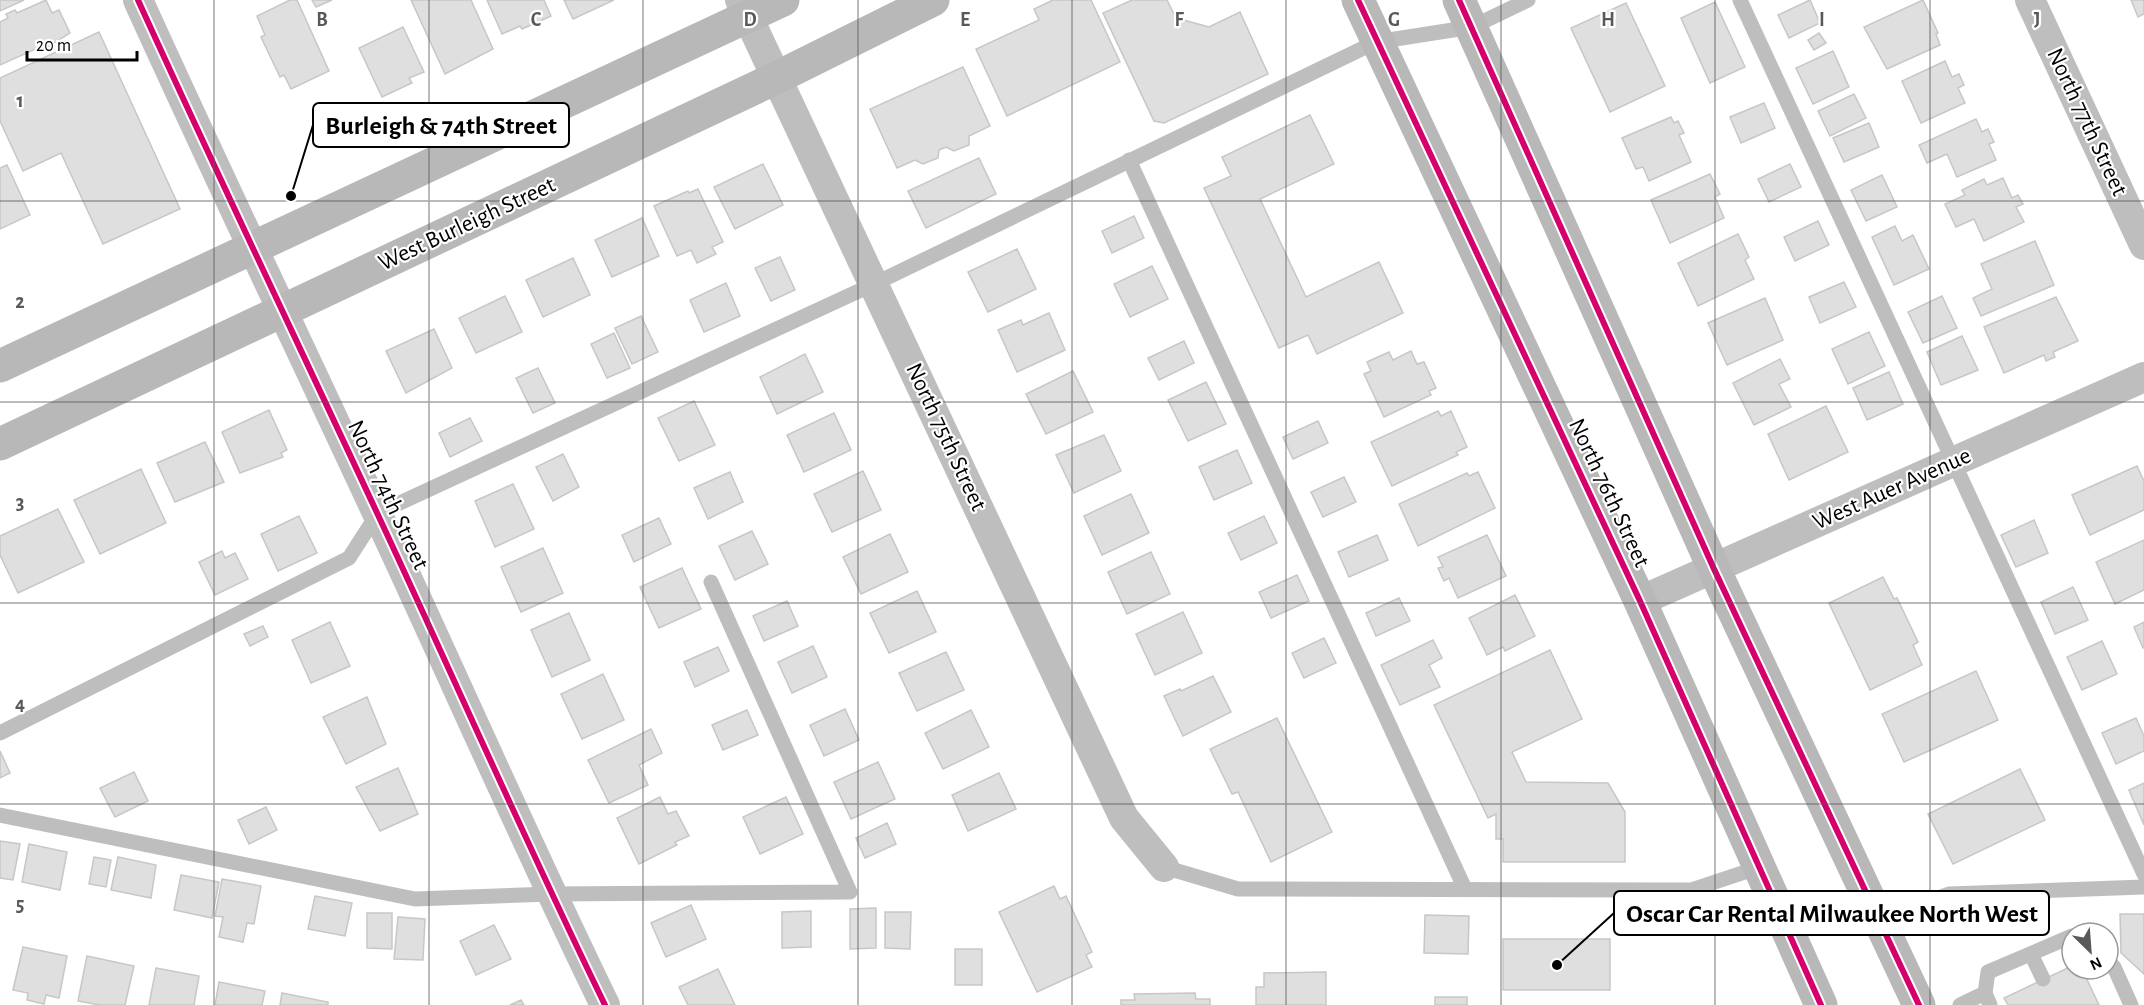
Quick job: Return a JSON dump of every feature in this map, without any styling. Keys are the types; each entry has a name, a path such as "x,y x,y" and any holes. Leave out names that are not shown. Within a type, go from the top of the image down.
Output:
{"main road":[{"path":"0,366 251,249 744,9 783,0"},
{"name":"West Burleigh Street","path":"0,444 776,78 933,0"},
{"name":"North 76th Street","path":"1358,0 1640,601 1821,1005"},
{"path":"1466,14 1714,569 1919,1005"}],"street":[{"name":"North 74th Street","path":"138,0 251,249 378,513 551,894 605,1005"},
{"name":"North 77th Street","path":"2030,0 2144,245"},
{"name":"North 75th Street","path":"744,9 1124,818 1164,867"},
{"name":"West Auer Avenue","path":"1640,601 2144,377"}],"lane":[{"path":"0,733 349,558 378,513 874,284 1376,42 1466,14 1528,0"},
{"path":"1740,0 1952,463 2144,874"},
{"path":"1129,160 1466,889"},
{"path":"0,815 415,899 551,894 850,892 711,582"},
{"path":"1164,867 1238,889 1691,890 1760,867"},
{"path":"1878,920 1949,894 2144,887"},
{"path":"1960,1005 1988,999 1988,972 2060,941"},
{"path":"2031,954 2043,979"},
{"path":"2120,980 2131,1005"}],"building":[{"path":"0,0 24,0 0,11"},
{"path":"46,0 52,13 59,10 70,33 45,49 40,47 0,65 0,22 8,18 6,14 15,10 17,13"},
{"path":"290,0 297,0 329,71 291,89 284,75 280,77 261,37 265,35 257,16"},
{"path":"312,0 332,0 316,7"},
{"path":"411,0 471,0 493,49 445,74"},
{"path":"487,0 544,0 551,16 522,29 520,26 502,34"},
{"path":"564,0 614,0 573,19"},
{"path":"1053,0 1091,0 1120,62 1007,116 976,49 1039,20 1034,9"},
{"path":"1132,0 1167,0 1176,18 1209,27 1240,12 1268,74 1164,123 1154,121 1103,13"},
{"path":"1810,0 1820,23 1789,38 1778,15"},
{"path":"1923,0 1938,33 1936,34 1940,45 1887,69 1864,27"},
{"path":"2131,0 2144,0 2144,14 2138,17"},
{"path":"1715,2 1745,67 1710,83 1681,18"},
{"path":"1626,3 1665,86 1610,112 1571,28"},
{"path":"403,27 424,72 409,78 412,83 382,97 359,48"},
{"path":"99,32 180,209 103,244 61,153 23,171 0,121 0,78"},
{"path":"1819,33 1826,43 1814,50 1808,40"},
{"path":"1833,51 1849,87 1813,104 1796,68"},
{"path":"1945,61 1952,77 1959,74 1964,85 1958,88 1965,103 1921,123 1902,81"},
{"path":"963,67 990,126 969,136 969,145 954,151 946,147 939,150 938,158 923,164 915,160 897,168 870,109"},
{"path":"1854,94 1866,118 1830,136 1818,111"},
{"path":"1764,103 1775,128 1741,143 1730,117"},
{"path":"1310,115 1334,164 1260,199 1306,297 1379,262 1403,313 1317,354 1308,335 1279,348 1204,188 1231,176 1222,157"},
{"path":"1671,117 1674,123 1678,121 1684,133 1679,135 1691,162 1649,181 1643,167 1636,169 1622,138"},
{"path":"1976,119 1982,132 1988,129 1994,142 1989,144 1996,160 1957,177 1947,154 1927,163 1919,145"},
{"path":"1869,123 1879,147 1844,162 1833,138"},
{"path":"979,158 996,194 926,228 908,191"},
{"path":"763,164 783,205 735,229 714,187"},
{"path":"1790,164 1801,187 1769,202 1758,179"},
{"path":"7,165 30,215 0,229 0,168"},
{"path":"1710,174 1720,194 1715,197 1724,218 1670,243 1651,200"},
{"path":"1882,175 1897,207 1866,221 1851,190"},
{"path":"2003,178 2012,198 2018,195 2023,204 2016,207 2024,222 1984,241 1974,219 1956,227 1945,204 1965,195 1962,190 1984,179 1987,185"},
{"path":"698,189 723,242 712,247 716,254 697,263 691,250 677,256 654,206"},
{"path":"1134,216 1144,238 1112,253 1102,231"},
{"path":"642,218 659,256 612,277 595,240"},
{"path":"1818,221 1829,245 1795,261 1784,237"},
{"path":"1895,226 1902,241 1913,235 1929,269 1894,285 1872,237"},
{"path":"1738,234 1749,257 1745,260 1754,279 1698,306 1678,263"},
{"path":"2035,241 2054,285 1981,316 1973,298 1992,289 1981,264"},
{"path":"1017,249 1036,289 988,312 968,272"},
{"path":"780,257 795,290 771,301 755,268"},
{"path":"573,258 590,295 543,317 526,280"},
{"path":"1152,266 1168,299 1130,317 1114,284"},
{"path":"1844,282 1856,307 1820,323 1809,297"},
{"path":"726,283 740,316 704,332 690,300"},
{"path":"505,296 522,332 476,353 459,318"},
{"path":"1942,296 1957,328 1923,343 1908,312"},
{"path":"2056,297 2078,341 2053,352 2055,357 2046,361 2044,355 2004,373 1984,327"},
{"path":"1765,298 1783,340 1727,365 1708,323"},
{"path":"1049,313 1065,350 1017,372 998,330 1021,320 1023,325"},
{"path":"641,316 658,352 632,364 615,328"},
{"path":"434,329 452,368 406,393 386,351"},
{"path":"1869,332 1885,366 1848,384 1832,349"},
{"path":"614,333 630,368 607,378 591,344"},
{"path":"1962,336 1978,370 1941,385 1927,352"},
{"path":"1184,341 1194,363 1159,380 1148,358"},
{"path":"1411,351 1417,364 1424,362 1436,388 1429,391 1431,395 1384,417 1364,374 1371,371 1367,362 1389,352 1393,360"},
{"path":"805,354 823,392 777,414 760,377"},
{"path":"1780,359 1790,379 1779,384 1791,407 1754,425 1733,383"},
{"path":"538,368 555,403 533,413 516,378"},
{"path":"1073,371 1093,412 1046,434 1026,394"},
{"path":"1889,372 1903,404 1867,420 1853,388"},
{"path":"1206,382 1226,424 1188,441 1168,400"},
{"path":"694,401 715,445 679,461 658,418"},
{"path":"1826,406 1848,452 1789,480 1768,434"},
{"path":"269,410 287,450 281,453 283,457 240,473 222,432"},
{"path":"1438,411 1441,416 1451,411 1467,447 1456,452 1458,455 1392,486 1371,442"},
{"path":"834,413 851,450 804,472 787,435"},
{"path":"470,418 482,441 450,457 439,433"},
{"path":"1318,421 1328,443 1293,459 1283,437"},
{"path":"1104,435 1121,471 1074,493 1056,455"},
{"path":"205,442 224,482 175,502 157,463"},
{"path":"1237,450 1252,483 1214,500 1199,467"},
{"path":"563,454 579,487 553,501 536,467"},
{"path":"2137,466 2144,481 2144,510 2090,535 2072,495"},
{"path":"141,469 166,523 100,554 74,500"},
{"path":"863,471 881,510 832,532 814,494"},
{"path":"730,472 743,502 708,519 694,488"},
{"path":"1478,472 1495,508 1418,546 1399,504 1467,473 1469,476"},
{"path":"1344,477 1356,502 1323,517 1311,492"},
{"path":"513,484 534,529 495,547 475,501"},
{"path":"1131,494 1149,533 1102,555 1084,516"},
{"path":"58,509 84,562 18,593 0,555 0,536"},
{"path":"299,516 317,553 278,571 261,534"},
{"path":"1264,516 1277,543 1241,560 1228,533"},
{"path":"659,518 671,544 634,562 622,535"},
{"path":"2034,520 2048,553 2016,567 2001,535"},
{"path":"752,531 768,564 735,580 719,546"},
{"path":"890,534 908,572 861,594 843,557"},
{"path":"1377,535 1388,560 1349,577 1338,552"},
{"path":"1487,535 1506,576 1458,598 1449,578 1444,581 1438,568 1443,567 1438,557"},
{"path":"2144,540 2144,590 2115,604 2096,562"},
{"path":"543,548 563,593 521,612 501,567"},
{"path":"222,551 225,558 235,553 248,579 215,595 199,562"},
{"path":"1151,552 1170,594 1127,614 1108,572"},
{"path":"682,568 701,609 659,628 640,587"},
{"path":"1297,575 1309,601 1271,618 1259,592"},
{"path":"1883,577 1894,599 1897,598 1918,642 1913,645 1922,665 1870,690 1829,603"},
{"path":"2073,587 2088,620 2055,634 2041,602"},
{"path":"917,591 936,632 889,653 870,613"},
{"path":"1515,595 1535,636 1505,651 1503,647 1487,655 1469,618"},
{"path":"1399,598 1410,621 1376,636 1366,613"},
{"path":"787,601 798,626 764,641 753,616"},
{"path":"1183,612 1202,653 1155,675 1136,634"},
{"path":"569,613 590,660 552,677 531,630"},
{"path":"330,622 350,666 311,683 292,640"},
{"path":"2144,622 2144,648 2143,648 2134,627"},
{"path":"263,626 268,637 250,646 244,634"},
{"path":"1324,638 1336,663 1304,678 1292,653"},
{"path":"1433,640 1442,658 1429,665 1440,687 1400,705 1381,665"},
{"path":"2102,641 2117,674 2082,690 2067,657"},
{"path":"813,646 827,677 792,693 778,662"},
{"path":"718,647 729,671 695,687 684,662"},
{"path":"1550,650 1582,719 1512,752 1526,782 1608,783 1625,812 1625,862 1503,862 1503,839 1496,839 1496,814 1488,818 1434,705"},
{"path":"946,652 964,690 917,711 899,673"},
{"path":"1976,671 1998,720 1904,762 1882,714"},
{"path":"603,674 624,720 582,739 561,694"},
{"path":"1213,676 1231,712 1183,736 1164,696"},
{"path":"367,697 386,744 346,764 323,717"},
{"path":"845,709 859,740 824,756 810,725"},
{"path":"747,710 758,735 723,750 712,725"},
{"path":"971,710 989,747 943,769 925,733"},
{"path":"1277,718 1332,832 1271,862 1238,792 1232,794 1210,749"},
{"path":"2136,718 2144,736 2144,751 2116,764 2102,733"},
{"path":"651,729 662,753 639,765 648,785 609,803 588,760"},
{"path":"0,751 10,773 0,778"},
{"path":"878,762 895,799 851,819 834,782"},
{"path":"398,768 418,814 380,831 356,787"},
{"path":"2020,769 2045,820 1953,864 1928,814"},
{"path":"134,772 148,801 115,817 100,788"},
{"path":"999,773 1016,809 968,831 952,795"},
{"path":"2144,783 2144,825 2129,790"},
{"path":"660,797 668,814 676,811 689,836 675,842 677,845 639,864 617,818"},
{"path":"786,797 803,834 760,854 743,817"},
{"path":"266,807 277,830 249,844 238,820"},
{"path":"887,823 896,844 865,858 856,838"},
{"path":"0,841 20,844 13,880 0,878"},
{"path":"29,844 67,852 60,890 22,882"},
{"path":"94,857 111,860 106,887 89,884"},
{"path":"118,857 156,865 151,898 111,890"},
{"path":"181,875 219,882 212,918 174,910"},
{"path":"222,879 261,886 254,924 247,923 243,942 219,937 223,917 215,916"},
{"path":"1054,886 1060,899 1066,896 1092,952 1086,955 1092,967 1037,992 999,912"},
{"path":"315,896 352,903 345,936 308,929"},
{"path":"691,905 706,939 666,957 651,923"},
{"path":"876,908 876,948 850,949 850,909"},
{"path":"811,911 811,947 782,948 782,912"},
{"path":"885,912 911,912 910,949 885,948"},
{"path":"367,913 392,913 392,949 367,948"},
{"path":"2120,914 2144,914 2144,974 2121,953"},
{"path":"1425,915 1469,916 1468,954 1424,953"},
{"path":"398,917 425,919 423,960 394,959"},
{"path":"494,925 511,959 476,975 460,941"},
{"path":"1503,939 1610,939 1610,990 1503,990"},
{"path":"23,947 67,956 59,998 46,995 44,1004 27,1000 28,993 13,990"},
{"path":"955,949 982,949 982,985 955,985"},
{"path":"87,956 134,966 125,1005 99,1005 78,1001"},
{"path":"156,968 199,976 194,1005 149,1005"},
{"path":"718,969 735,1005 688,1005 679,987"},
{"path":"1326,972 1326,1005 1256,1005 1256,987 1264,987 1264,973"},
{"path":"2060,972 2060,981 2088,981 2099,1005 2008,1005 2004,998"},
{"path":"219,982 265,991 262,1005 215,1005"},
{"path":"282,993 328,1002 328,1005 280,1005"},
{"path":"1195,993 1196,999 1210,999 1210,1005 1121,1005 1121,1000 1135,1000 1134,994"},
{"path":"1435,997 1467,997 1467,1005 1435,1005"},
{"path":"521,1000 524,1005 510,1005"}],"cycle path":[{"path":"138,0 605,1005"},
{"path":"1358,0 1640,601 1821,1005"},
{"path":"1459,0 1714,569 1919,1005"}],"place":[{"name":"Burleigh & 74th Street","path":"291,196"},
{"name":"Oscar Car Rental Milwaukee North West","path":"1557,965"}]}
